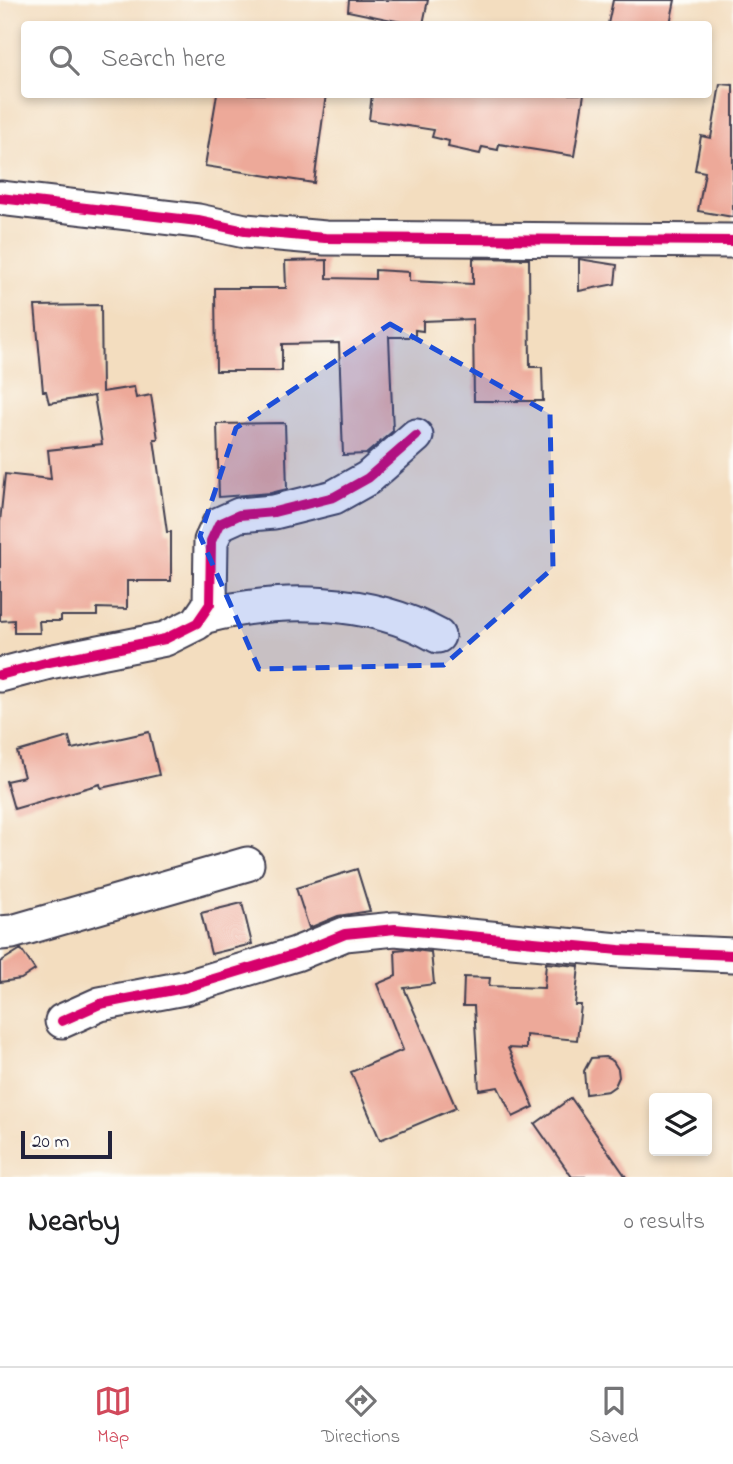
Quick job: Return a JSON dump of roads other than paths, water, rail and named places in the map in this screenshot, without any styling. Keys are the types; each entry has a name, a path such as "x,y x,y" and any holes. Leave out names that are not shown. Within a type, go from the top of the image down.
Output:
{"street":[{"path":"0,198 198,221 245,231 325,238 733,241"},
{"path":"0,675 165,639 197,623 211,604 211,541 219,524 239,515 274,512 334,498 368,478 416,436"},
{"path":"202,617 224,611 280,604 324,605 400,618 438,636"},
{"path":"0,933 12,932 247,864"},
{"path":"62,1021 100,1004 184,988 296,954 345,934 396,929 619,950 733,955"}]}
